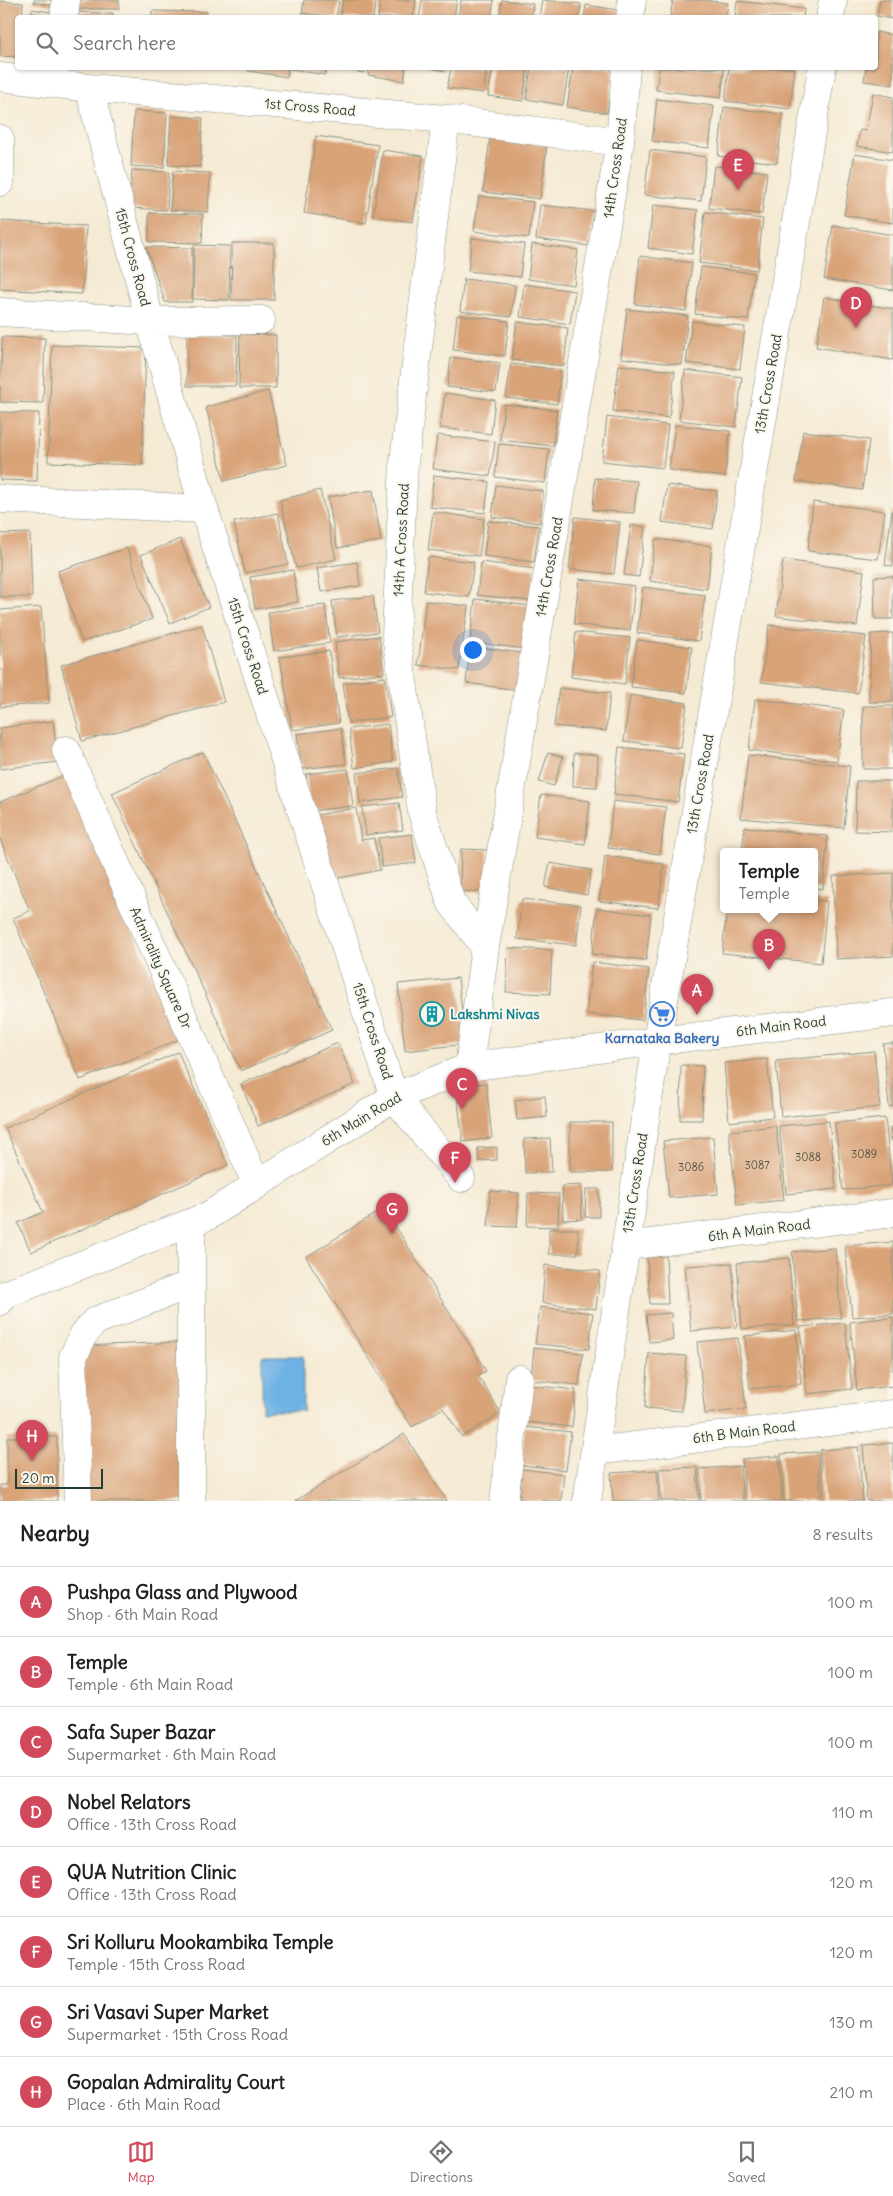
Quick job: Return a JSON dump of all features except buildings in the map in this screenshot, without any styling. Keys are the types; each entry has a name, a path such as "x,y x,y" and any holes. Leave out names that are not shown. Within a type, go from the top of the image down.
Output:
{"street":[{"path":"64,15 66,0"},
{"path":"630,15 632,0"},
{"path":"830,15 833,0"},
{"name":"14th Cross Road","path":"469,1067 485,947 620,142 626,70"},
{"name":"13th Cross Road","path":"587,1501 657,1041 822,70"},
{"name":"1st Cross Road","path":"0,77 57,76 89,88 446,118 620,142"},
{"name":"15th Cross Road","path":"89,88 150,321 204,509 394,1097 461,1178"},
{"name":"14th A Cross Road","path":"446,118 404,462 396,635 422,812 451,902 485,947"},
{"path":"0,139 0,182"},
{"path":"0,312 150,321 261,320"},
{"path":"0,499 204,509"},
{"name":"Admirality Square Dr","path":"66,750 257,1185"},
{"name":"6th Main Road","path":"3,1298 208,1216 394,1097 469,1067 657,1041 893,1013"},
{"name":"6th A Main Road","path":"626,1246 893,1213"},
{"path":"191,1223 191,1501"},
{"path":"78,1501 73,1357 84,1334 95,1321 191,1284"},
{"path":"504,1501 519,1379"},
{"name":"6th B Main Road","path":"595,1451 893,1414"}],"water":[{"path":"262,1356 303,1356 303,1411 262,1411"}],"place":[{"name":"QUA Nutrition Clinic","path":"738,190"},
{"name":"Nobel Relators","path":"856,328"},
{"name":"Temple","path":"769,970"},
{"name":"Lakshmi Nivas","path":"432,1014"},
{"name":"Karnataka Bakery","path":"662,1014"},
{"name":"Pushpa Glass and Plywood","path":"697,1015"},
{"name":"Safa Super Bazar","path":"462,1109"},
{"name":"Sri Kolluru Mookambika Temple","path":"455,1183"},
{"name":"Sri Vasavi Super Market","path":"392,1234"},
{"name":"Gopalan Admirality Court","path":"32,1461"}]}
